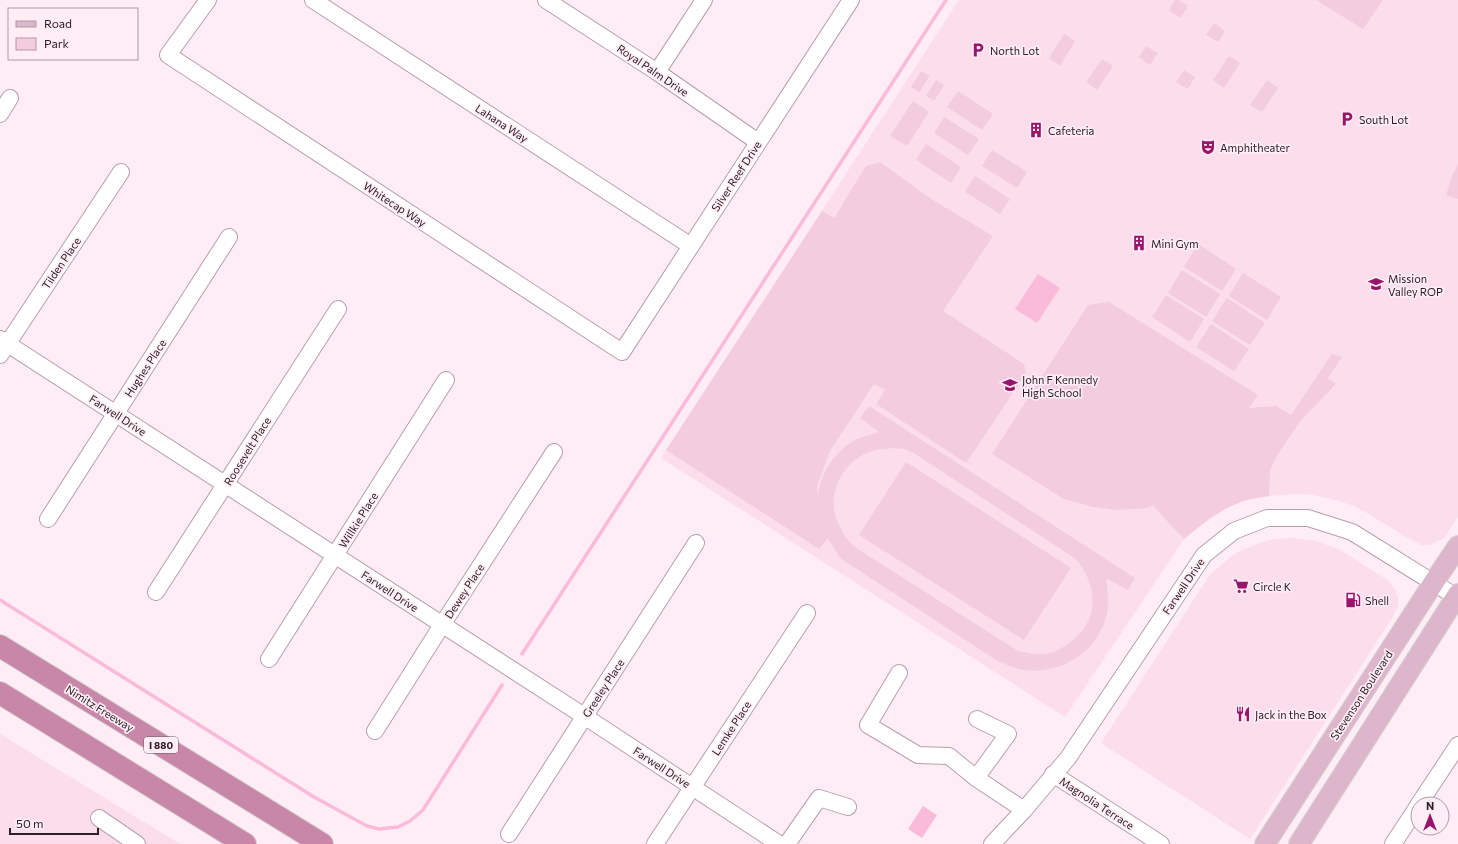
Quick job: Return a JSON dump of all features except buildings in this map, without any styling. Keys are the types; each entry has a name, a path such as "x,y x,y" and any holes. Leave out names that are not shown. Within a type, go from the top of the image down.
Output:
{"highway":[{"name":"Nimitz Freeway","path":"0,646 322,844"},
{"path":"0,693 245,844"}],"main road":[{"name":"Stevenson Boulevard","path":"1265,844 1458,546"},
{"path":"1299,844 1457,597"}],"street":[{"name":"Whitecap Way","path":"208,0 168,55 622,352"},
{"name":"Lahana Way","path":"313,0 691,246"},
{"name":"Royal Palm Drive","path":"546,0 657,72 758,142"},
{"path":"657,72 704,0"},
{"name":"Silver Reef Drive","path":"622,352 851,0"},
{"path":"0,114 10,98"},
{"name":"Tilden Place","path":"2,346 121,172"},
{"name":"Hughes Place","path":"48,519 229,237"},
{"name":"Roosevelt Place","path":"156,592 338,309"},
{"name":"Farwell Drive","path":"2,346 116,414 336,555 779,844"},
{"name":"Willkie Place","path":"269,659 446,380"},
{"name":"Dewey Place","path":"375,731 554,452"},
{"name":"Farwell Drive","path":"998,843 1053,774 1068,758 1204,555 1234,531 1267,518 1308,518 1352,532 1457,597"},
{"name":"Greeley Place","path":"509,834 696,544"},
{"name":"Lemke Place","path":"655,844 807,613"},
{"path":"899,674 868,725 918,755 949,756 976,778 1024,810"},
{"path":"976,778 1008,734 977,719"},
{"path":"1425,796 1458,745"},
{"name":"Magnolia Terrace","path":"1053,774 1161,844"},
{"path":"787,844 819,798 848,807"},
{"path":"99,818 116,838 137,844"},
{"path":"1393,844 1410,818"}],"shaded area":[{"name":"John F Kennedy High School","path":"959,0 1458,0 1458,517 1444,538 1430,545 1422,545 1354,506 1314,495 1298,494 1269,496 1247,500 1226,508 1209,519 1184,539 1065,717 661,458"},
{"path":"1038,274 1060,288 1037,323 1015,309"},
{"path":"1292,538 1316,541 1340,550 1389,581 1398,597 1398,606 1392,618 1250,839 1101,743 1209,576 1236,553 1260,543 1275,539"},
{"path":"0,734 180,844 0,844"},
{"path":"923,806 937,815 922,838 908,829"}],"green space":[{"path":"1175,0 1178,0 1188,6 1180,18 1169,10"},
{"path":"1316,0 1383,0 1363,29"},
{"path":"1214,23 1225,31 1218,42 1206,35"},
{"path":"1064,34 1075,41 1060,66 1049,58"},
{"path":"1146,46 1158,53 1150,65 1139,57"},
{"path":"1229,56 1240,63 1224,88 1213,80"},
{"path":"1102,59 1113,66 1097,90 1086,82"},
{"path":"1184,70 1195,77 1188,89 1176,82"},
{"path":"921,71 930,76 919,92 911,87"},
{"path":"936,80 944,85 934,101 926,96"},
{"path":"1267,80 1278,88 1262,112 1250,105"},
{"path":"958,91 993,114 982,130 947,107"},
{"path":"913,101 929,112 907,146 890,136"},
{"path":"944,117 979,139 968,155 934,133"},
{"path":"926,144 961,167 951,183 916,160"},
{"path":"992,150 1027,172 1017,188 982,166"},
{"path":"880,162 931,199 993,236 943,311 1024,364 1026,373 966,463 876,404 885,390 874,384 830,451 817,486 818,499 819,488 825,472 839,452 855,440 879,432 860,418 869,406 1135,578 1128,590 1106,578 1108,606 1105,621 1091,646 1080,655 1068,663 1054,668 1040,670 1018,669 996,660 840,558 827,537 819,549 666,450 822,211 834,218 866,166","holes":["893,448 904,449 912,452 1076,559 1088,579 1091,590 1091,611 1088,622 1082,631 1066,646 1047,654 1034,654 1018,651 853,546 847,539 838,523 834,505 834,495 846,469 860,456 869,452"]},
{"path":"1458,164 1458,199 1446,195"},
{"path":"975,176 1010,199 1000,214 965,192"},
{"path":"1198,244 1236,269 1222,291 1184,267"},
{"path":"1182,270 1220,294 1206,317 1168,293"},
{"path":"1243,273 1281,297 1267,320 1229,296"},
{"path":"1166,295 1204,319 1190,342 1152,317"},
{"path":"1227,298 1265,323 1250,345 1212,321"},
{"path":"1109,302 1258,395 1249,408 1276,406 1291,415 1332,354 1342,357 1328,378 1336,384 1301,420 1276,457 1270,471 1269,496 1247,500 1222,511 1206,521 1184,539 1153,506 1160,502 1147,508 1117,510 1093,507 1064,499 992,454 1088,305"},
{"path":"1211,324 1249,349 1234,371 1196,347"},
{"path":"906,462 1071,568 1024,640 859,535"}],"waterway":[{"path":"522,654 946,0"},
{"path":"0,600 314,797 367,826 379,829 398,827 410,821 423,810 502,685"}],"place":[{"name":"North Lot","path":"978,50"},
{"name":"South Lot","path":"1347,119"},
{"name":"Cafeteria","path":"1036,130"},
{"name":"Amphitheater","path":"1208,147"},
{"name":"Mini Gym","path":"1139,243"},
{"name":"Mission Valley ROP","path":"1376,284"},
{"name":"John F Kennedy High School","path":"1010,385"},
{"name":"Circle K","path":"1241,586"},
{"name":"Shell","path":"1353,600"},
{"name":"Jack in the Box","path":"1243,714"}]}
